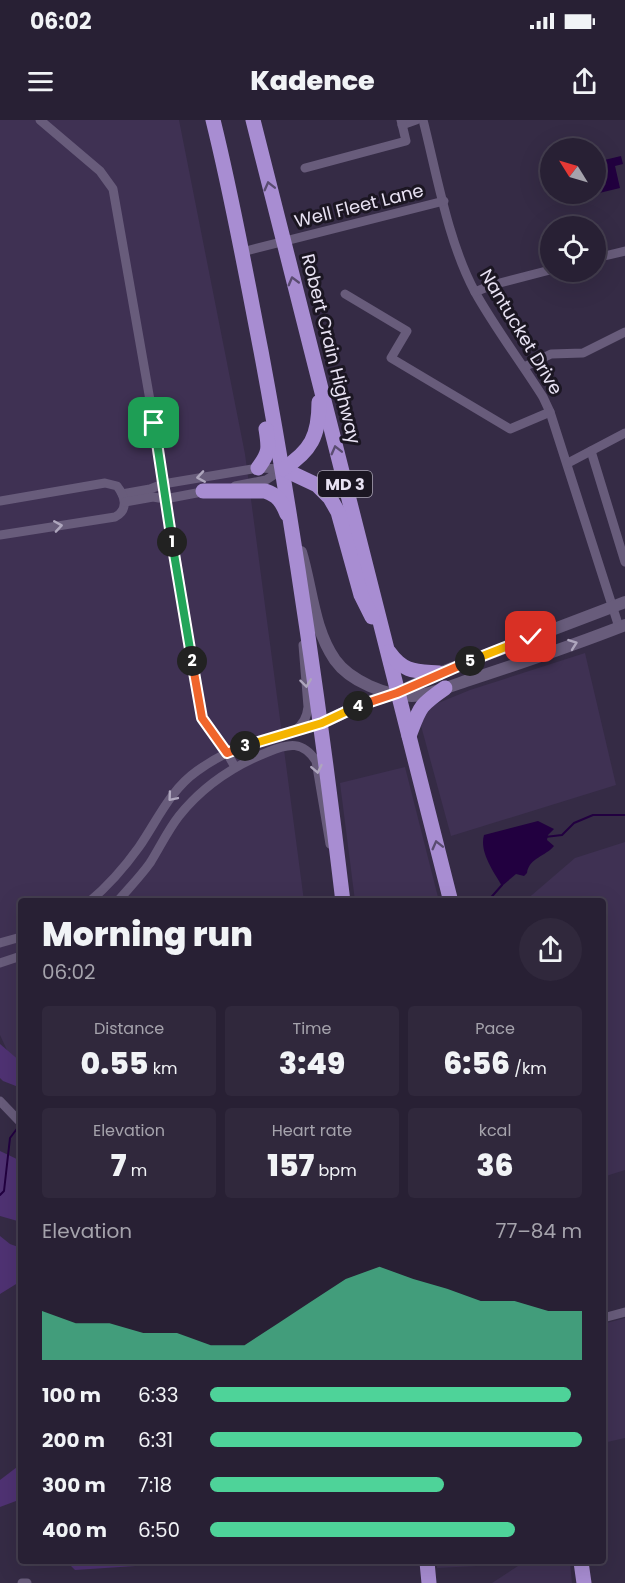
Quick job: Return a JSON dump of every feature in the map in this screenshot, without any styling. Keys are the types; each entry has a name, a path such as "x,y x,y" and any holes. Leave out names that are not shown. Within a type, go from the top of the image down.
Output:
{"highway":[{"name":"Robert Crain Highway","path":"253,120 450,898"},
{"path":"214,124 242,252 283,469 322,723 343,898"},
{"path":"250,295 255,364 269,449 258,468"},
{"path":"283,469 301,458 312,442 319,421 320,384"},
{"path":"283,469 317,485 330,498 338,512 361,595 387,649 396,662 404,668 442,681 419,710 409,736"},
{"path":"203,491 265,491 274,494 282,502 292,525"},
{"path":"427,1564 429,1583"},
{"path":"581,1564 584,1583"}],"street":[{"path":"40,120 100,171 113,189 202,718 234,767"},
{"path":"305,168 406,141 401,123 416,120"},
{"name":"Nantucket Drive","path":"423,120 458,251 475,292 524,367 550,412 612,607 622,626"},
{"name":"Well Fleet Lane","path":"242,252 444,201"},
{"path":"606,256 625,251"},
{"path":"475,292 492,285 540,273"},
{"path":"345,294 407,331 391,358 510,429 550,412"},
{"path":"524,367 551,354 583,353 625,332"},
{"path":"568,464 625,433"},
{"path":"591,451 625,562"},
{"path":"124,498 163,484 258,468 283,469"},
{"path":"124,498 165,499 267,480 283,469"},
{"path":"0,501 105,483 117,486 124,498 123,509 115,516 0,535"},
{"path":"292,525 308,575 321,637 336,662 352,677 374,689 412,696 625,603"},
{"path":"294,731 307,717 309,707 304,668 298,562"},
{"path":"442,681 536,658 622,626"},
{"path":"93,898 122,870 171,797 196,772 227,753 254,742 322,723 362,704 397,693"},
{"path":"120,898 145,869 165,836 186,808 211,783 234,767 262,754 290,745 310,752 316,761 324,821 342,898"},
{"path":"0,943 18,938"},
{"path":"0,963 18,957"},
{"path":"0,1101 18,1120"},
{"path":"606,1317 625,1312"},
{"path":"22,1583 27,1583"}],"shaded area":[{"path":"0,120 179,120 245,454 304,898 18,898 18,1074 0,1035"},
{"path":"621,156 623,164 615,166 620,188 606,192 606,160"},
{"path":"585,653 616,785 451,836 420,722 426,708 470,690"},
{"path":"405,767 438,898 355,898 340,783"},
{"path":"538,821 554,829 548,835 547,840 554,846 531,864 524,876 516,874 502,886 485,855 484,835"},
{"path":"625,842 625,1170 606,1176 606,898 528,898 575,858"},
{"path":"0,1044 18,1059 18,1087 0,1078"},
{"path":"0,1151 18,1160 18,1221 0,1216"},
{"path":"0,1236 18,1247 18,1283 0,1294"},
{"path":"625,1318 625,1438 606,1442 606,1323"},
{"path":"18,1466 18,1503 16,1501 0,1507 0,1480"},
{"path":"69,1564 166,1564 75,1570"},
{"path":"437,1564 500,1564 497,1565 437,1568"},
{"path":"521,1564 570,1564 572,1583 492,1583"}],"waterway":[{"path":"545,837 562,835 574,823 593,815 625,815"},
{"path":"491,898 502,885"},
{"path":"0,1195 4,1191 10,1138 18,1127"}],"route":[{"path":"154,423 202,718 227,753 254,742 322,723 362,704 397,693 440,673 531,637"}]}
